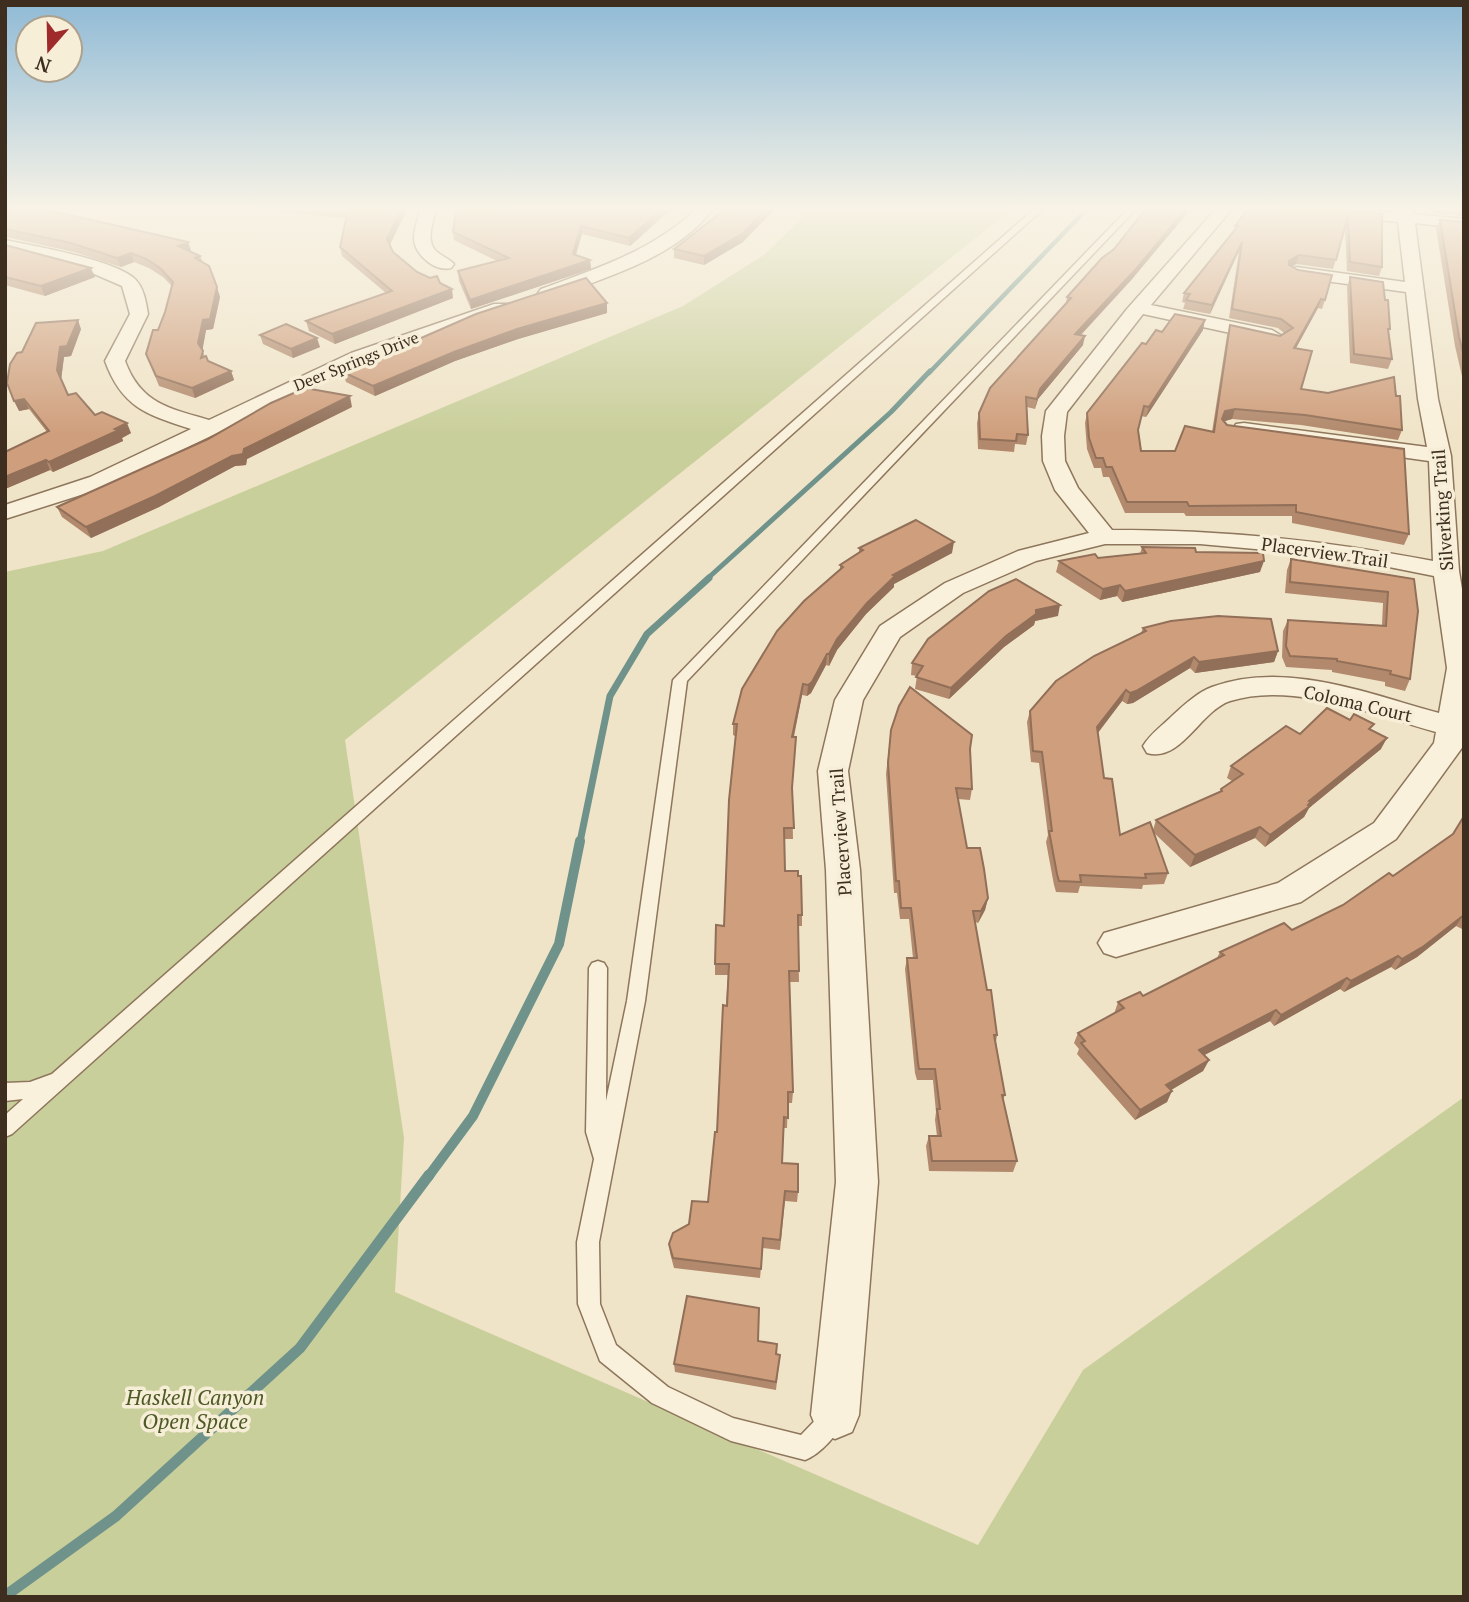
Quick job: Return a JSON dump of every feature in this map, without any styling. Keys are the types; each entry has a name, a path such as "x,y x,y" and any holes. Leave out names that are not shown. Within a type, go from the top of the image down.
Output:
{"street":[{"path":"130,285 139,314 115,361 120,380 140,403 211,428"},
{"name":"Deer Springs Drive","path":"5,512 98,482 358,357 568,285"},
{"path":"1105,537 1067,490 1055,461 1053,436 1057,411 1158,285"},
{"path":"1389,285 1413,288"},
{"name":"Silverking Trail","path":"1116,943 1289,893 1385,831 1449,745 1461,668 1446,571 1440,456 1428,399 1413,285"},
{"path":"1139,307 1277,337"},
{"path":"1232,428 1301,435 1440,456"},
{"name":"Placerview Trail","path":"835,1415 857,1182 844,882 833,771 849,700 890,632 954,588 1027,556 1105,537 1199,537 1287,545 1359,554 1446,571"},
{"name":"Coloma Court","path":"1158,747 1193,713 1220,694 1267,686 1312,689 1452,726"}],"lane":[{"path":"5,1128 954,285"},
{"path":"835,1415 805,1448 731,1429 660,1395 608,1353 589,1304 587,1242 636,1001 680,680 1059,285"},
{"path":"598,968 596,1132 604,1162"},
{"path":"5,1092 32,1090 64,1075"}],"green space":[{"name":"Haskell Canyon Open Space","path":"716,285 917,285 345,740 404,1138 395,1292 978,1545 1083,1370 1464,1097 1464,1597 5,1597 5,572 103,551 683,306"}],"building":[{"path":"172,285 216,285 210,319 203,320 198,343 203,351 201,358 206,356 208,361 231,371 192,388 156,376 146,354 153,330 158,330"},
{"path":"385,285 444,285 452,289 332,334 306,321 392,291"},
{"path":"464,285 516,285 470,300"},
{"path":"565,285 592,285 607,303 517,329 373,386 343,372 476,314"},
{"path":"1078,285 1121,285 1075,334 1085,336 1040,389 1037,399 1026,397 1028,435 1017,434 1016,441 980,439 979,413 990,388 1071,298 1067,297"},
{"path":"1191,285 1222,285 1212,305 1186,300 1190,294 1184,293"},
{"path":"1236,285 1329,285 1325,300 1321,299 1294,348 1312,351 1301,389 1328,393 1394,377 1396,396 1400,396 1402,430 1305,415 1235,409 1225,411 1222,419 1227,425 1404,449 1409,534 1296,512 1296,505 1189,506 1187,502 1127,502 1112,467 1106,467 1103,458 1096,458 1089,438 1087,413 1142,343 1146,344 1156,330 1162,332 1175,314 1205,320 1149,407 1144,406 1138,430 1141,451 1175,451 1185,426 1214,432 1230,325 1280,336 1293,328 1281,319 1232,309"},
{"path":"1350,285 1383,285 1385,300 1388,300 1392,359 1354,354"},
{"path":"1451,285 1464,285 1464,356"},
{"path":"78,320 67,346 60,347 57,370 68,395 76,393 95,415 102,412 127,423 115,429 119,430 49,462 46,460 5,477 5,452 49,431 24,399 14,401 7,383 10,364 17,353 22,352 36,323"},
{"path":"286,324 317,338 291,349 260,335"},
{"path":"305,388 350,396 244,449 243,454 232,456 155,496 86,527 57,507 208,439 271,403"},
{"path":"916,520 954,542 893,575 895,576 867,603 837,639 812,682 803,684 792,737 796,737 792,788 794,828 784,828 785,871 798,871 798,876 801,876 802,915 798,915 799,971 789,971 793,1092 788,1092 788,1118 784,1117 782,1163 798,1164 798,1192 785,1191 780,1240 763,1238 761,1269 673,1258 669,1244 673,1233 689,1224 692,1201 708,1202 717,1132 723,1005 727,1006 729,964 715,964 716,925 724,926 729,800 737,724 733,724 742,689 777,631 804,601 843,567 840,565 863,550 859,548"},
{"path":"1142,547 1195,548 1196,552 1263,553 1264,561 1125,591 1120,585 1103,589 1059,561 1095,554 1098,558 1146,553"},
{"path":"1291,559 1414,579 1418,611 1410,679 1390,674 1391,671 1337,659 1290,656 1286,646 1288,620 1386,626 1388,592 1290,582"},
{"path":"1016,579 1060,605 1036,610 1036,614 1006,636 951,688 916,677 923,666 912,663 928,639 989,591"},
{"path":"1218,616 1271,619 1278,651 1199,662 1194,657 1136,691 1130,693 1126,690 1097,727 1104,778 1112,779 1120,835 1150,822 1168,873 1145,874 1146,878 1080,875 1081,882 1059,881 1049,831 1052,831 1042,752 1033,751 1030,711 1056,681 1094,656 1146,631 1143,628 1171,621"},
{"path":"910,687 972,735 972,789 956,788 967,848 980,848 984,869 988,898 981,911 973,911 987,990 991,990 997,1035 994,1035 1005,1095 1002,1095 1017,1161 932,1161 929,1136 941,1136 937,1109 940,1109 935,1069 919,1069 918,1063 907,958 917,958 911,908 901,908 899,881 896,881 888,763 891,730 899,706"},
{"path":"1327,708 1350,720 1354,714 1374,724 1369,729 1387,738 1309,801 1310,806 1270,835 1260,827 1195,855 1156,820 1222,791 1221,789 1243,774 1231,766 1286,726 1300,734"},
{"path":"1464,816 1464,915 1424,946 1402,959 1398,956 1351,981 1347,978 1281,1015 1276,1010 1199,1050 1209,1060 1166,1085 1172,1091 1140,1110 1081,1043 1085,1041 1078,1033 1124,1008 1118,1002 1140,992 1143,996 1224,955 1220,952 1284,923 1292,930 1343,905 1389,873 1393,876 1453,834"},
{"path":"687,1296 759,1308 758,1341 777,1344 776,1354 780,1355 776,1382 674,1364"}],"waterway":[{"path":"929,373 1014,285"},
{"path":"707,579 891,412 930,371"},
{"path":"580,842 610,696 647,634 709,578"},
{"path":"428,1177 473,1116 559,944 580,841"},
{"path":"5,1596 116,1516 300,1348 429,1175"}]}
